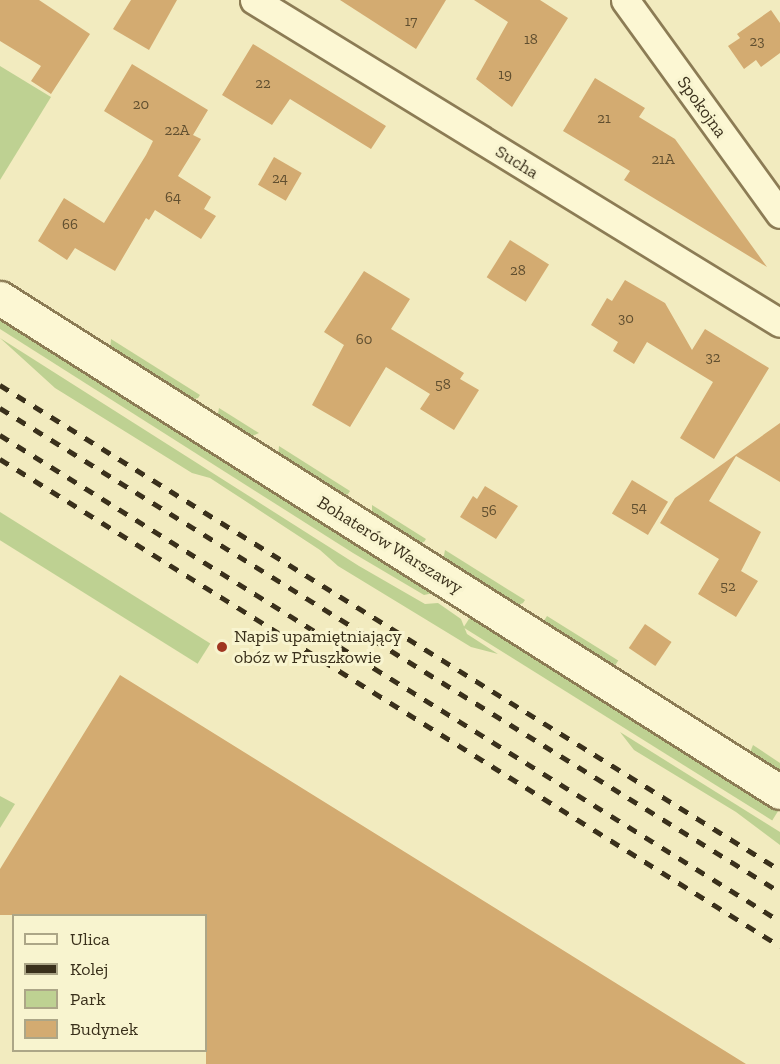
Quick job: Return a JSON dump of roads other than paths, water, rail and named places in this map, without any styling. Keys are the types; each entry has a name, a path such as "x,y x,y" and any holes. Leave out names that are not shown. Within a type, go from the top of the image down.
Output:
{"street":[{"name":"Sucha","path":"254,0 780,323"},
{"name":"Spokojna","path":"625,0 780,214"},
{"name":"Bohaterów Warszawy","path":"0,298 780,792"}],"railway":[{"path":"0,385 780,870"},
{"path":"0,408 780,892"},
{"path":"0,435 780,921"},
{"path":"0,459 780,946"}],"place":[{"name":"Napis upamiętniający obóz w Pruszkowie","path":"222,647"}]}
